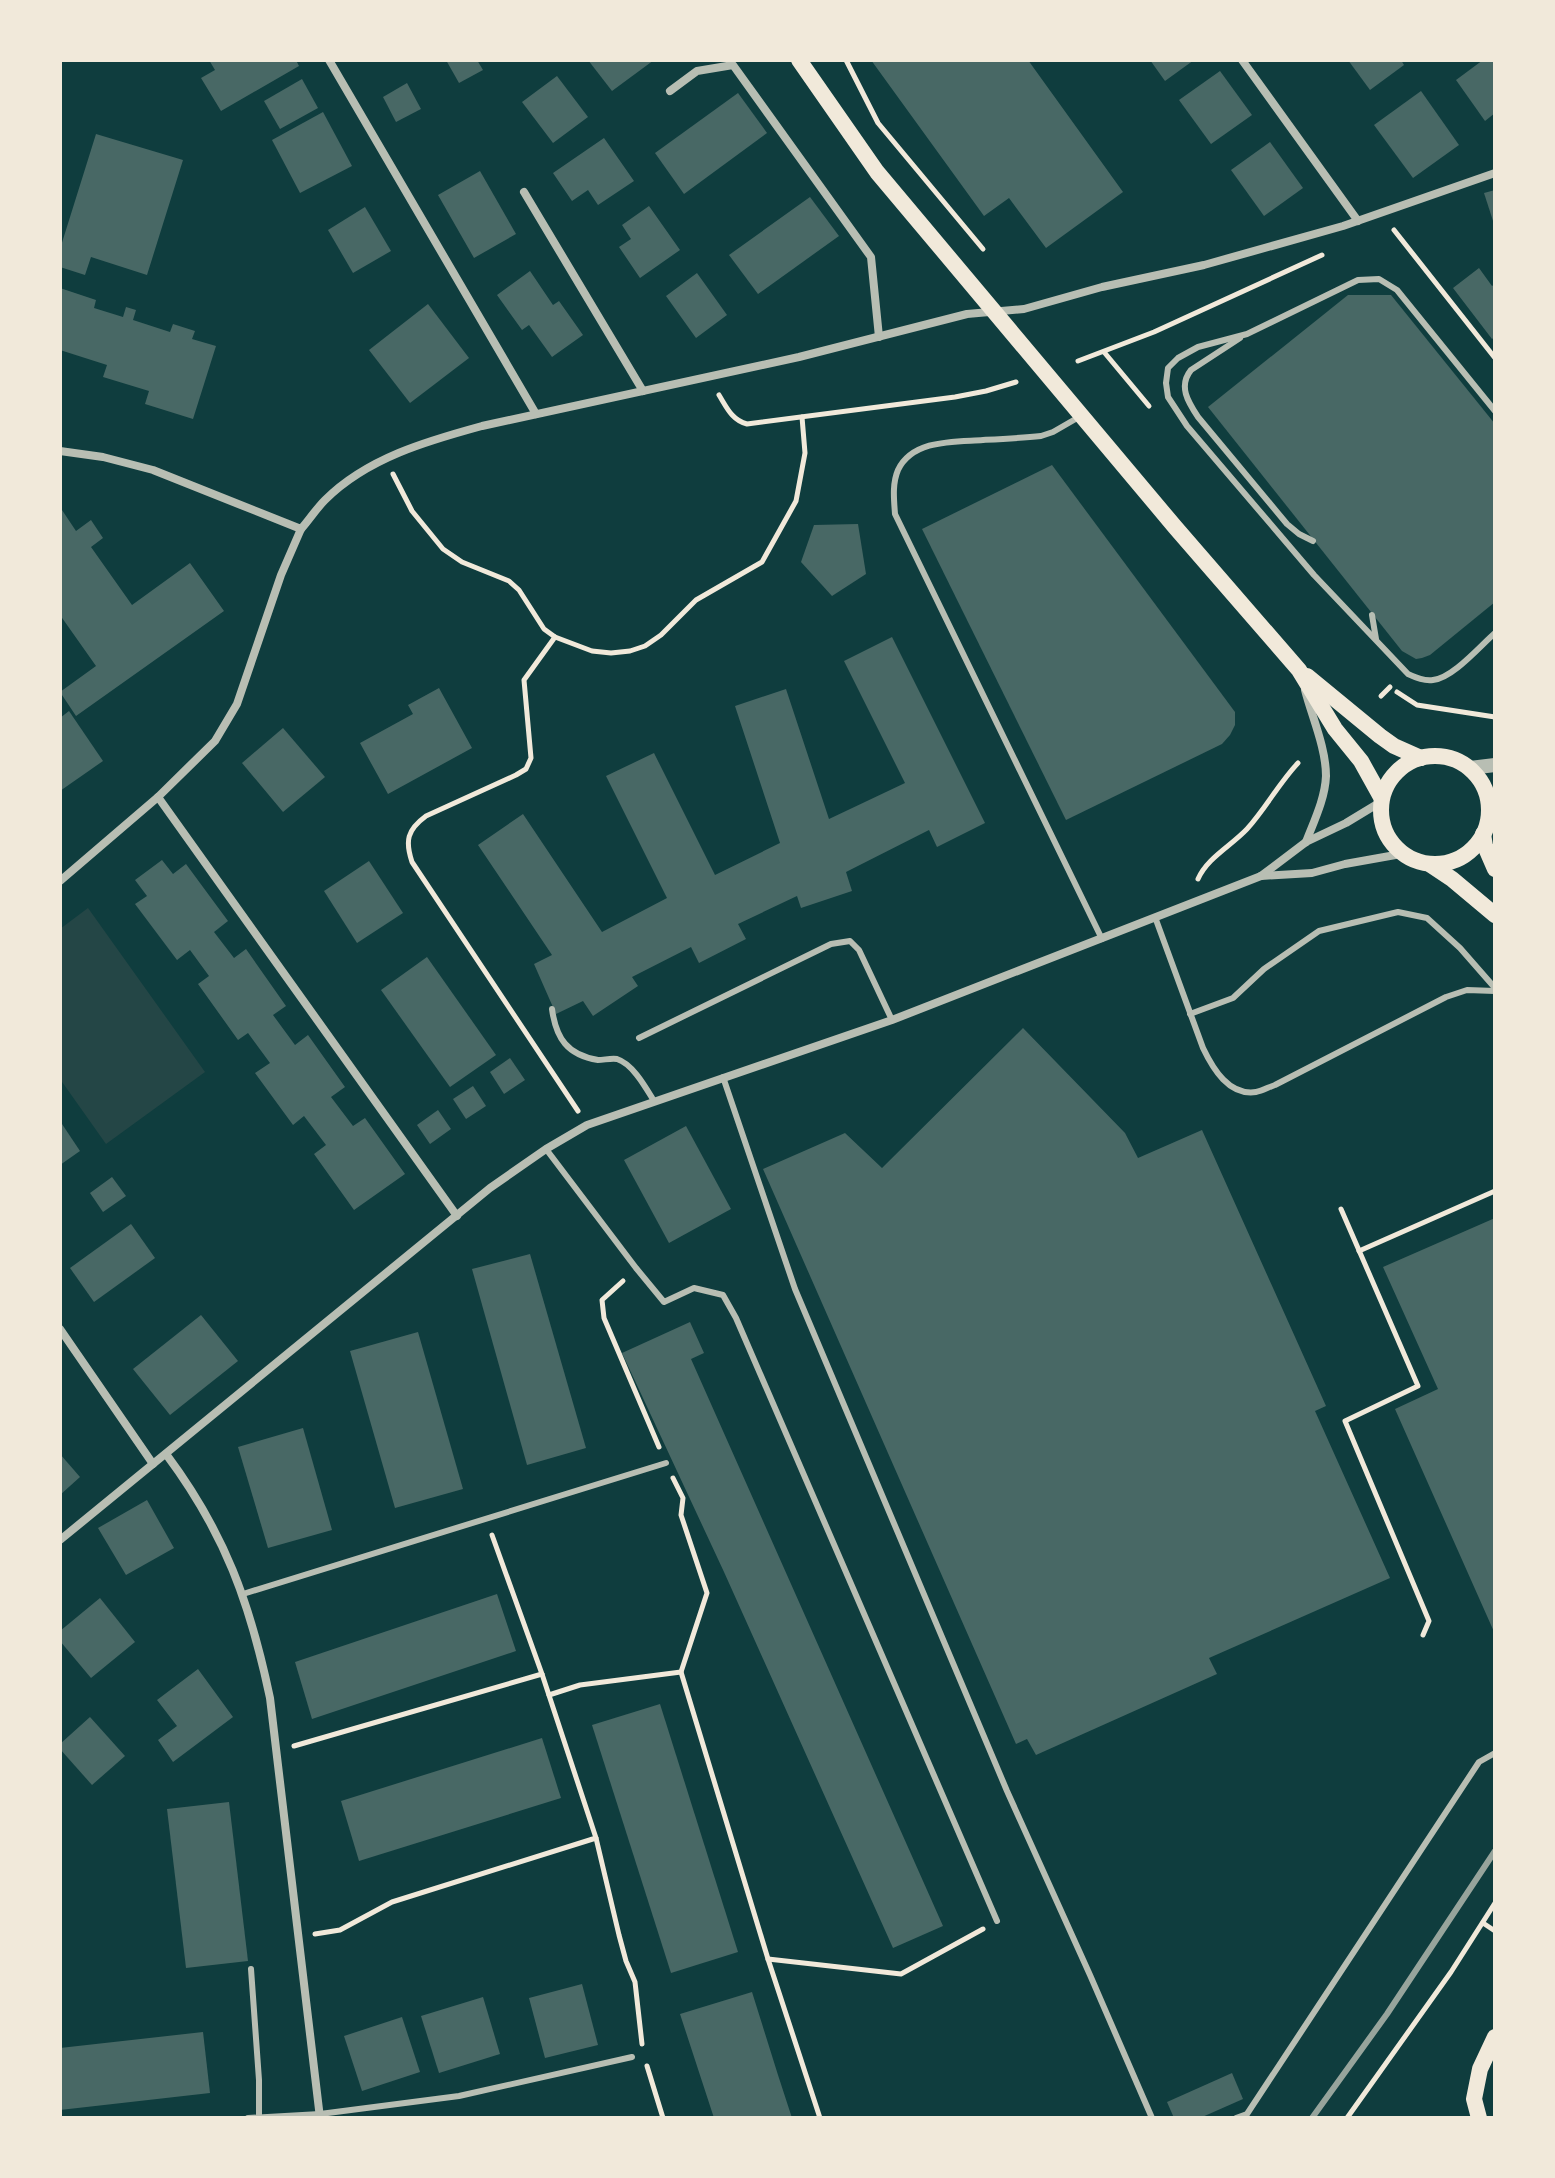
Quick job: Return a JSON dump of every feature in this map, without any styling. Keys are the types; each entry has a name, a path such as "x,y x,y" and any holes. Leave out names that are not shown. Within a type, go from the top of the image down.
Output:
{"main road":[{"path":"799,60 877,172 1299,670 1335,729 1361,761 1380,800 1384,827 1401,854 1431,865 1495,915"},
{"path":"1299,670 1380,736 1421,758"},
{"path":"1380,800 1387,782 1395,773 1421,758 1442,756 1459,761 1481,778 1492,814 1483,834 1468,854 1453,861 1431,865"},
{"path":"1483,834 1495,869"},
{"path":"1479,2118 1474,2099 1480,2069 1494,2048"}],"street":[{"path":"329,60 536,414"},
{"path":"1242,60 1358,221"},
{"path":"670,91 697,71 733,65 871,257 879,337"},
{"path":"60,881 158,797 215,741 237,704 281,575 301,529 326,499 355,476 386,459 441,437 482,426 709,377 967,314 1024,309 1102,287 1204,265 1343,226 1495,173"},
{"path":"524,192 643,391"},
{"path":"60,451 103,457 153,470 301,529"},
{"path":"1299,670 1326,774 1323,794 1306,842"},
{"path":"1470,768 1495,765"},
{"path":"158,797 457,1216"},
{"path":"60,1540 490,1188 587,1125 892,1020 1261,876 1306,842 1346,823 1380,800"},
{"path":"1261,876 1312,873 1401,854"},
{"path":"60,1329 153,1464"},
{"path":"166,1454 191,1488 223,1546 259,1644 277,1751 320,2116"}],"lane":[{"path":"1313,541 1287,524 1198,417 1185,393 1186,375 1191,370 1247,334 1358,280 1379,279 1397,290 1495,411"},
{"path":"1247,334 1198,347 1178,358 1168,368 1168,397 1187,426 1293,552 1408,674 1421,680 1436,680 1449,674 1492,636"},
{"path":"1082,416 1041,436 940,442 924,447 910,456 898,470 893,493 895,514 1102,939"},
{"path":"1372,615 1376,640"},
{"path":"1190,1014 1233,998 1264,969 1319,931 1398,912 1427,918 1460,948 1495,989"},
{"path":"1155,917 1210,1063 1222,1080 1238,1091 1255,1092 1275,1085 1446,997 1467,990 1495,989"},
{"path":"639,1038 831,944 850,941 859,950 892,1020"},
{"path":"552,1009 554,1024 563,1043 576,1055 600,1060 617,1059 642,1081 654,1101"},
{"path":"723,1077 795,1289 1007,1791 1152,2118"},
{"path":"546,1149 664,1302 694,1288 723,1295 997,1921"},
{"path":"243,1594 666,1463"},
{"path":"1236,2118 1247,2114 1479,1762 1495,1753"},
{"path":"251,1969 259,2118"},
{"path":"248,2118 320,2116 459,2096 632,2057"}],"path":[{"path":"846,60 878,123 983,249"},
{"path":"1381,213 1495,358"},
{"path":"1078,361 1154,332 1308,262 1325,253 1335,243 1343,226"},
{"path":"709,377 730,413 737,421 747,424 955,397 1016,382"},
{"path":"386,459 412,511 443,549 462,562 509,581 519,590 544,629 555,637 583,648 611,653 645,646 661,635 696,600 762,562 796,501 805,453 802,417"},
{"path":"555,637 524,680 530,763 516,775 426,816 409,834 407,848 412,862 587,1125"},
{"path":"1381,696 1390,687"},
{"path":"1188,904 1200,873 1249,826 1298,763"},
{"path":"1359,1251 1495,1191"},
{"path":"1341,1209 1418,1386 1345,1421 1429,1621 1423,1635"},
{"path":"636,1268 602,1300 604,1318 683,1498 681,1515 707,1593 681,1672 820,2118"},
{"path":"486,1519 542,1674 596,1838 626,1961 635,1982 643,2054 663,2118"},
{"path":"549,1695 580,1685 681,1672"},
{"path":"277,1751 542,1674"},
{"path":"300,1936 340,1930 392,1902 596,1838"},
{"path":"1347,2118 1436,1994 1495,1903"},
{"path":"768,1959 901,1974 997,1921"},
{"path":"1483,1923 1495,1931"}],"shaded area":[{"path":"88,908 205,1072 106,1144 60,1079 60,929"}],"building":[{"path":"209,60 296,60 299,66 221,111 201,78 215,70"},
{"path":"446,60 477,60 483,70 459,83"},
{"path":"588,60 654,60 612,91"},
{"path":"871,60 1028,60 1123,192 1046,248 1009,198 984,216"},
{"path":"1150,60 1194,60 1165,81"},
{"path":"1348,60 1401,60 1404,65 1370,90"},
{"path":"1483,60 1495,60 1495,113 1485,121 1456,80"},
{"path":"1220,71 1252,115 1211,144 1179,100"},
{"path":"557,76 588,117 553,143 522,102"},
{"path":"302,79 318,108 280,129 264,101"},
{"path":"407,83 421,109 396,122 383,97"},
{"path":"1421,91 1459,145 1413,178 1374,125"},
{"path":"738,93 767,133 684,194 655,153"},
{"path":"323,112 352,166 300,193 272,140"},
{"path":"96,134 183,160 147,275 91,257 85,275 60,267 60,249"},
{"path":"604,138 634,181 598,205 588,190 572,201 553,173"},
{"path":"1270,142 1303,188 1264,216 1231,170"},
{"path":"480,171 516,234 474,258 438,195"},
{"path":"1495,190 1495,224 1494,224 1484,193"},
{"path":"810,197 839,236 758,294 729,255"},
{"path":"649,206 680,250 640,278 619,247 631,239 622,225"},
{"path":"365,207 391,251 353,273 328,230"},
{"path":"1479,268 1492,286 1495,284 1495,337 1492,339 1453,288"},
{"path":"530,271 553,305 559,301 583,335 552,357 529,325 522,330 497,295"},
{"path":"697,273 727,315 696,338 666,296"},
{"path":"60,288 96,300 94,308 123,317 126,307 136,310 133,320 170,332 173,324 195,331 192,339 216,346 193,419 145,404 149,391 103,377 107,365 60,350"},
{"path":"1348,295 1391,295 1495,424 1495,602 1430,655 1422,658 1416,659 1402,651 1208,407"},
{"path":"428,304 469,358 410,403 369,350"},
{"path":"1052,465 1235,712 1235,725 1222,744 1066,820 922,529"},
{"path":"60,507 76,531 91,520 103,538 91,547 132,605 190,563 224,611 76,716 60,692 96,666 60,615"},
{"path":"858,524 866,574 832,596 801,562 814,525"},
{"path":"892,637 985,823 937,847 929,830 846,872 852,891 801,908 797,896 738,924 746,939 699,963 691,947 632,977 638,986 593,1016 583,1001 556,1014 534,964 552,955 478,845 523,814 602,932 667,898 606,776 654,753 715,875 780,843 735,706 786,689 829,819 905,783 844,661"},
{"path":"439,688 472,748 388,794 360,743 413,714 408,705"},
{"path":"69,711 103,761 60,791 60,718"},
{"path":"283,728 325,777 283,812 242,763"},
{"path":"162,860 173,874 186,864 228,921 214,932 234,958 246,949 286,1006 273,1015 295,1045 308,1035 345,1087 331,1097 353,1126 365,1118 405,1174 354,1210 314,1154 326,1145 304,1116 293,1125 255,1073 270,1063 248,1033 238,1040 198,984 209,976 190,950 177,960 135,904 147,896 135,880"},
{"path":"369,861 403,913 357,943 324,891"},
{"path":"427,957 496,1055 450,1087 381,990"},
{"path":"1023,1028 1125,1133 1138,1158 1202,1130 1326,1406 1315,1411 1390,1578 1209,1658 1217,1674 1036,1755 1027,1739 1016,1744 763,1169 845,1133 882,1168"},
{"path":"510,1058 525,1080 504,1094 490,1072"},
{"path":"473,1086 486,1106 466,1119 453,1099"},
{"path":"438,1110 451,1129 430,1144 417,1125"},
{"path":"60,1121 80,1151 60,1165"},
{"path":"686,1126 731,1209 669,1243 624,1160"},
{"path":"112,1177 126,1196 103,1212 90,1193"},
{"path":"1495,1218 1495,1634 1395,1409 1438,1389 1383,1267"},
{"path":"131,1224 155,1258 94,1302 70,1268"},
{"path":"530,1254 586,1448 527,1465 472,1269"},
{"path":"201,1315 238,1361 170,1415 133,1369"},
{"path":"690,1322 704,1353 691,1359 943,1926 893,1948 622,1353"},
{"path":"418,1332 463,1489 395,1508 350,1351"},
{"path":"303,1428 332,1530 268,1548 238,1447"},
{"path":"60,1454 80,1477 60,1495"},
{"path":"147,1500 174,1548 126,1575 98,1528"},
{"path":"497,1594 516,1651 312,1719 295,1662"},
{"path":"100,1598 135,1642 91,1678 60,1641 60,1631"},
{"path":"198,1669 233,1717 173,1762 158,1740 177,1726 157,1700"},
{"path":"660,1704 738,1952 671,1973 592,1725"},
{"path":"90,1717 125,1756 92,1785 60,1749 60,1744"},
{"path":"542,1738 561,1798 359,1861 341,1801"},
{"path":"229,1802 248,1961 186,1968 167,1809"},
{"path":"582,1984 598,2045 545,2058 529,1998"},
{"path":"752,1992 792,2118 714,2118 680,2014"},
{"path":"483,1997 500,2054 439,2073 421,2016"},
{"path":"402,2017 420,2072 362,2091 344,2036"},
{"path":"203,2032 210,2093 60,2110 60,2048"},
{"path":"1232,2073 1243,2099 1200,2118 1174,2118 1167,2102"}],"railway":[{"path":"1312,2118 1387,2014 1495,1851"}]}
